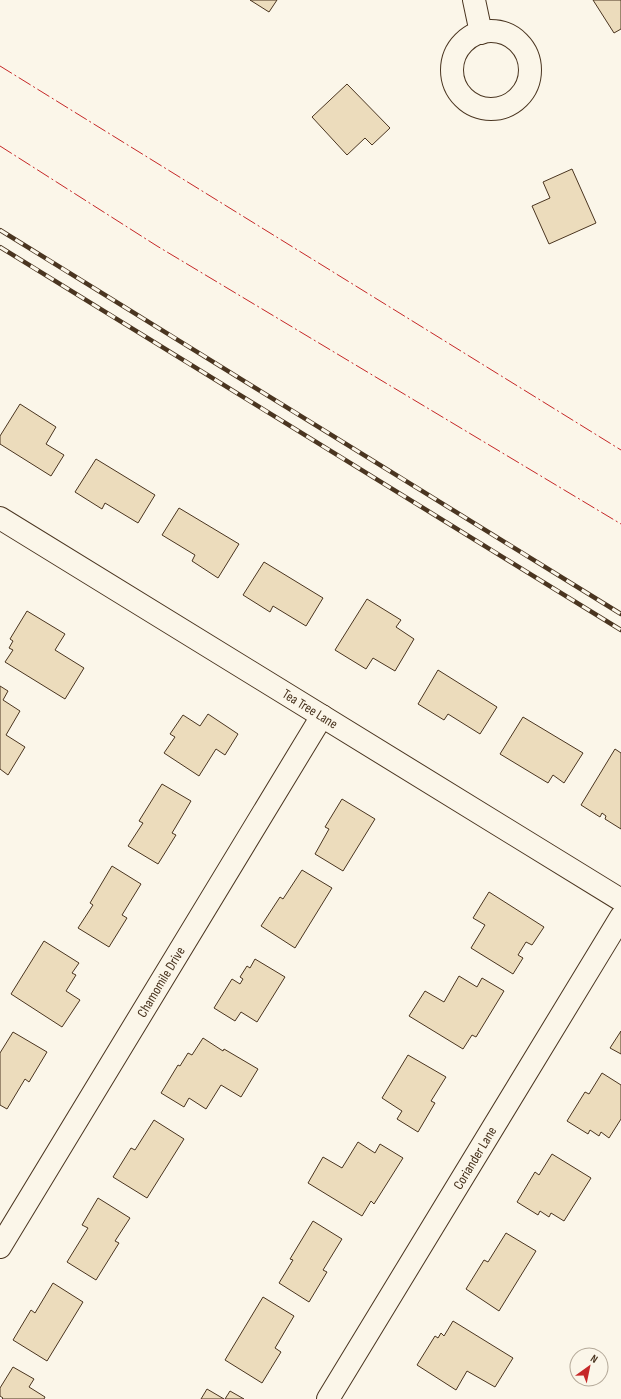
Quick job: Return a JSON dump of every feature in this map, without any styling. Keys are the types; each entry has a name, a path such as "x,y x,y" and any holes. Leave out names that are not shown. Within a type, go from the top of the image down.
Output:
{"street":[{"path":"474,0 481,33"},
{"name":"Tea Tree Lane","path":"3,526 322,716 621,900"},
{"name":"Chamomile Drive","path":"0,1247 322,716"},
{"name":"Coriander Lane","path":"328,1399 621,917"}],"building":[{"path":"250,0 277,0 269,12"},
{"path":"593,0 621,0 621,29 614,33"},
{"path":"347,84 390,128 372,145 365,138 347,155 312,117"},
{"path":"572,169 596,223 549,244 532,206 550,198 543,182"},
{"path":"20,404 56,427 46,444 64,455 51,476 0,444 0,436"},
{"path":"96,459 155,495 138,523 105,503 102,509 75,492"},
{"path":"179,508 239,544 218,578 192,561 195,555 162,535"},
{"path":"264,562 323,598 306,626 273,606 270,612 243,595"},
{"path":"367,599 401,620 396,627 414,639 395,671 373,658 366,669 335,650"},
{"path":"27,611 65,634 55,650 84,668 65,699 5,662 13,650 9,648 13,641 10,639"},
{"path":"438,670 497,707 480,734 448,714 444,720 418,704"},
{"path":"0,686 8,691 3,700 20,711 6,735 25,747 8,775 0,769"},
{"path":"208,714 238,734 225,755 216,749 199,776 164,753 175,737 170,734 183,715 200,726"},
{"path":"523,717 583,753 564,783 553,775 548,783 500,754"},
{"path":"615,749 621,753 621,829 605,819 606,816 602,813 600,817 581,805"},
{"path":"162,784 191,801 172,833 176,835 158,864 128,846 143,823 139,821"},
{"path":"342,799 375,819 343,871 315,854 329,829 325,827"},
{"path":"112,866 141,884 122,915 127,918 109,947 78,928 93,905 90,903"},
{"path":"302,870 332,888 295,948 261,926 280,897 283,899"},
{"path":"489,892 544,927 532,945 526,942 518,955 523,958 513,974 471,948 485,925 473,918"},
{"path":"44,941 79,963 72,973 76,975 66,991 80,1000 62,1027 11,994"},
{"path":"255,959 285,977 257,1022 241,1012 235,1021 214,1008 232,979 240,984 243,979 240,977 247,966 250,968"},
{"path":"459,976 477,987 482,978 504,991 476,1037 472,1035 463,1049 409,1016 425,991 444,1002"},
{"path":"621,1031 621,1054 610,1048"},
{"path":"13,1032 47,1052 29,1082 25,1079 7,1109 0,1105 0,1053"},
{"path":"203,1038 223,1051 224,1049 258,1069 241,1097 221,1085 206,1109 189,1098 184,1107 161,1093 178,1065 180,1066 188,1053 192,1055"},
{"path":"408,1055 446,1077 431,1101 435,1103 418,1132 397,1119 402,1111 382,1098"},
{"path":"602,1073 621,1085 621,1119 609,1138 601,1132 599,1136 590,1130 588,1134 567,1121 585,1092 589,1094"},
{"path":"154,1120 184,1139 147,1198 113,1177 131,1148 135,1150"},
{"path":"358,1142 375,1153 380,1144 403,1158 374,1204 371,1201 362,1216 308,1183 323,1157 342,1168"},
{"path":"552,1154 591,1178 564,1221 551,1213 549,1217 540,1211 538,1215 517,1202 535,1172 539,1175"},
{"path":"98,1198 130,1218 115,1241 119,1243 96,1280 67,1262 88,1228 82,1225"},
{"path":"313,1221 342,1239 323,1270 327,1272 309,1302 279,1283 293,1260 290,1259"},
{"path":"506,1233 536,1251 499,1311 466,1289 484,1260 488,1262"},
{"path":"53,1283 83,1302 47,1361 13,1340 31,1310 35,1313"},
{"path":"263,1297 294,1316 275,1348 281,1352 262,1383 225,1360"},
{"path":"453,1321 513,1358 495,1387 467,1371 456,1390 417,1365 435,1336 438,1338 441,1333 444,1336"},
{"path":"13,1367 34,1379 29,1387 45,1397 44,1399 2,1399 3,1398 0,1396 0,1388"},
{"path":"207,1389 224,1399 201,1399"},
{"path":"230,1391 244,1399 225,1399"}],"railway":[{"path":"0,230 621,614"},
{"path":"0,247 621,630"}],"power":[{"path":"0,66 621,450"},
{"path":"0,146 157,246 621,524"}]}
